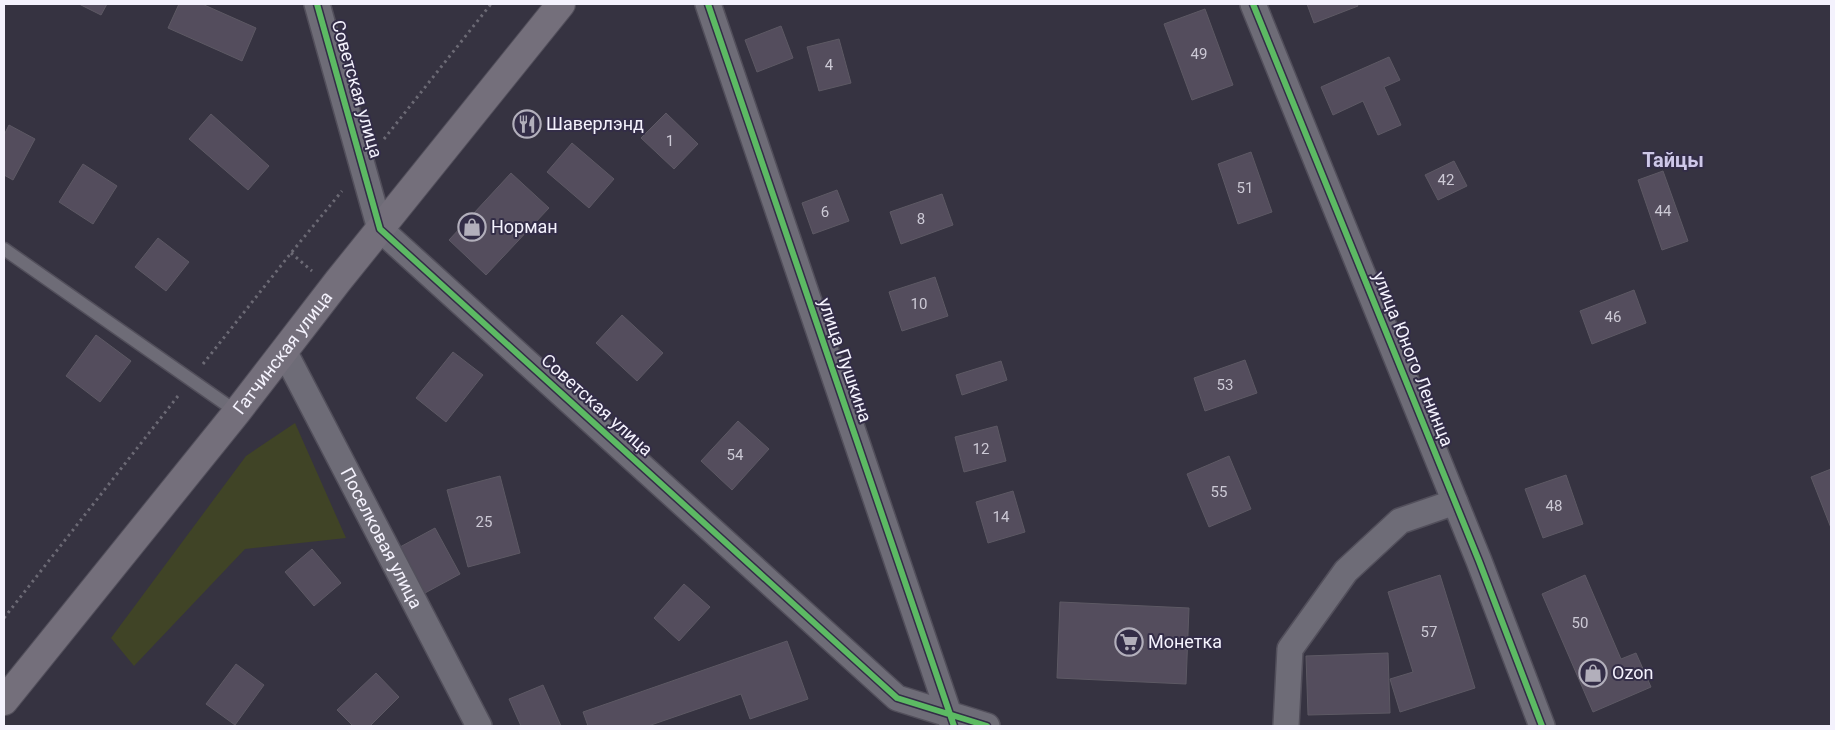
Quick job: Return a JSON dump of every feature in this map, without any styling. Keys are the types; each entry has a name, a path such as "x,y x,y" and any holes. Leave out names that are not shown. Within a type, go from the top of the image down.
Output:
{"main road":[{"name":"Гатчинская улица","path":"4,701 237,412 380,229 561,4"}],"street":[{"name":"Советская улица","path":"317,4 380,229 898,698 952,721 987,726"},
{"name":"улица Пушкина","path":"708,4 952,721"},
{"name":"улица Юного Ленинца","path":"1252,4 1455,502 1542,726"},
{"name":"Поселковая улица","path":"284,352 479,726"},
{"path":"1286,726 1290,649 1346,571 1400,521 1455,502"}],"lane":[{"path":"4,249 237,412"}],"path":[{"path":"384,139 491,4"},
{"path":"203,365 291,253 346,187"},
{"path":"291,253 316,274"},
{"path":"4,618 180,394"}],"green space":[{"path":"295,423 346,538 245,549 134,666 111,638 246,456"}],"building":[{"path":"79,4 107,4 101,15"},
{"path":"179,4 202,4 256,28 242,61 168,28"},
{"path":"1307,4 1357,4 1358,6 1314,23"},
{"path":"1205,9 1233,85 1192,100 1164,24"},
{"path":"781,26 793,58 757,72 745,40"},
{"path":"839,39 851,83 819,91 807,47"},
{"path":"1389,57 1400,80 1384,87 1401,125 1378,135 1363,101 1333,115 1321,87"},
{"path":"666,113 698,144 674,169 641,138"},
{"path":"211,114 269,166 248,190 189,139"},
{"path":"9,125 35,139 13,180 4,175 4,135"},
{"path":"572,143 614,179 589,208 547,172"},
{"path":"1251,152 1272,212 1238,224 1218,164"},
{"path":"1454,161 1467,186 1438,200 1425,175"},
{"path":"83,164 117,186 93,224 59,202"},
{"path":"1663,171 1688,241 1662,250 1638,180"},
{"path":"511,173 549,208 486,275 449,240"},
{"path":"837,190 849,221 813,234 802,203"},
{"path":"942,194 953,225 901,244 890,212"},
{"path":"158,238 189,262 166,291 135,267"},
{"path":"935,277 948,316 902,331 889,292"},
{"path":"1634,290 1646,323 1592,344 1580,311"},
{"path":"622,315 663,353 637,381 596,343"},
{"path":"96,335 131,361 100,402 66,376"},
{"path":"453,352 483,375 446,422 416,398"},
{"path":"1245,360 1257,393 1205,411 1194,378"},
{"path":"1001,361 1007,380 962,395 956,375"},
{"path":"738,421 769,449 732,490 701,461"},
{"path":"997,426 1006,461 964,472 955,437"},
{"path":"1229,456 1251,509 1209,527 1187,474"},
{"path":"1831,469 1831,528 1811,477"},
{"path":"1566,475 1583,524 1543,538 1525,489"},
{"path":"500,476 520,553 468,567 447,490"},
{"path":"1013,491 1025,532 988,543 976,502"},
{"path":"435,528 460,574 425,593 400,547"},
{"path":"312,549 341,583 314,606 285,572"},
{"path":"1440,575 1475,688 1400,712 1390,679 1413,672 1388,592"},
{"path":"1585,575 1621,659 1636,653 1651,687 1593,712 1542,594"},
{"path":"684,584 710,607 679,641 654,618"},
{"path":"1060,602 1189,608 1186,684 1057,678"},
{"path":"787,641 808,699 750,719 741,694 648,726 588,726 583,712"},
{"path":"1388,653 1390,713 1308,715 1306,656"},
{"path":"236,664 264,685 235,725 206,704"},
{"path":"376,673 399,697 370,726 353,726 337,710"},
{"path":"543,685 561,726 521,726 509,699"}],"cycle path":[{"path":"317,4 380,229 897,698 987,726"},
{"path":"708,4 954,726"},
{"path":"1253,4 1479,561 1542,726"}],"place":[{"name":"Шаверлэнд","path":"527,124"},
{"name":"Норман","path":"472,227"},
{"name":"Монетка","path":"1129,642"},
{"name":"Ozon","path":"1593,673"}],"district":[{"name":"Тайцы","path":"1673,160"}]}
